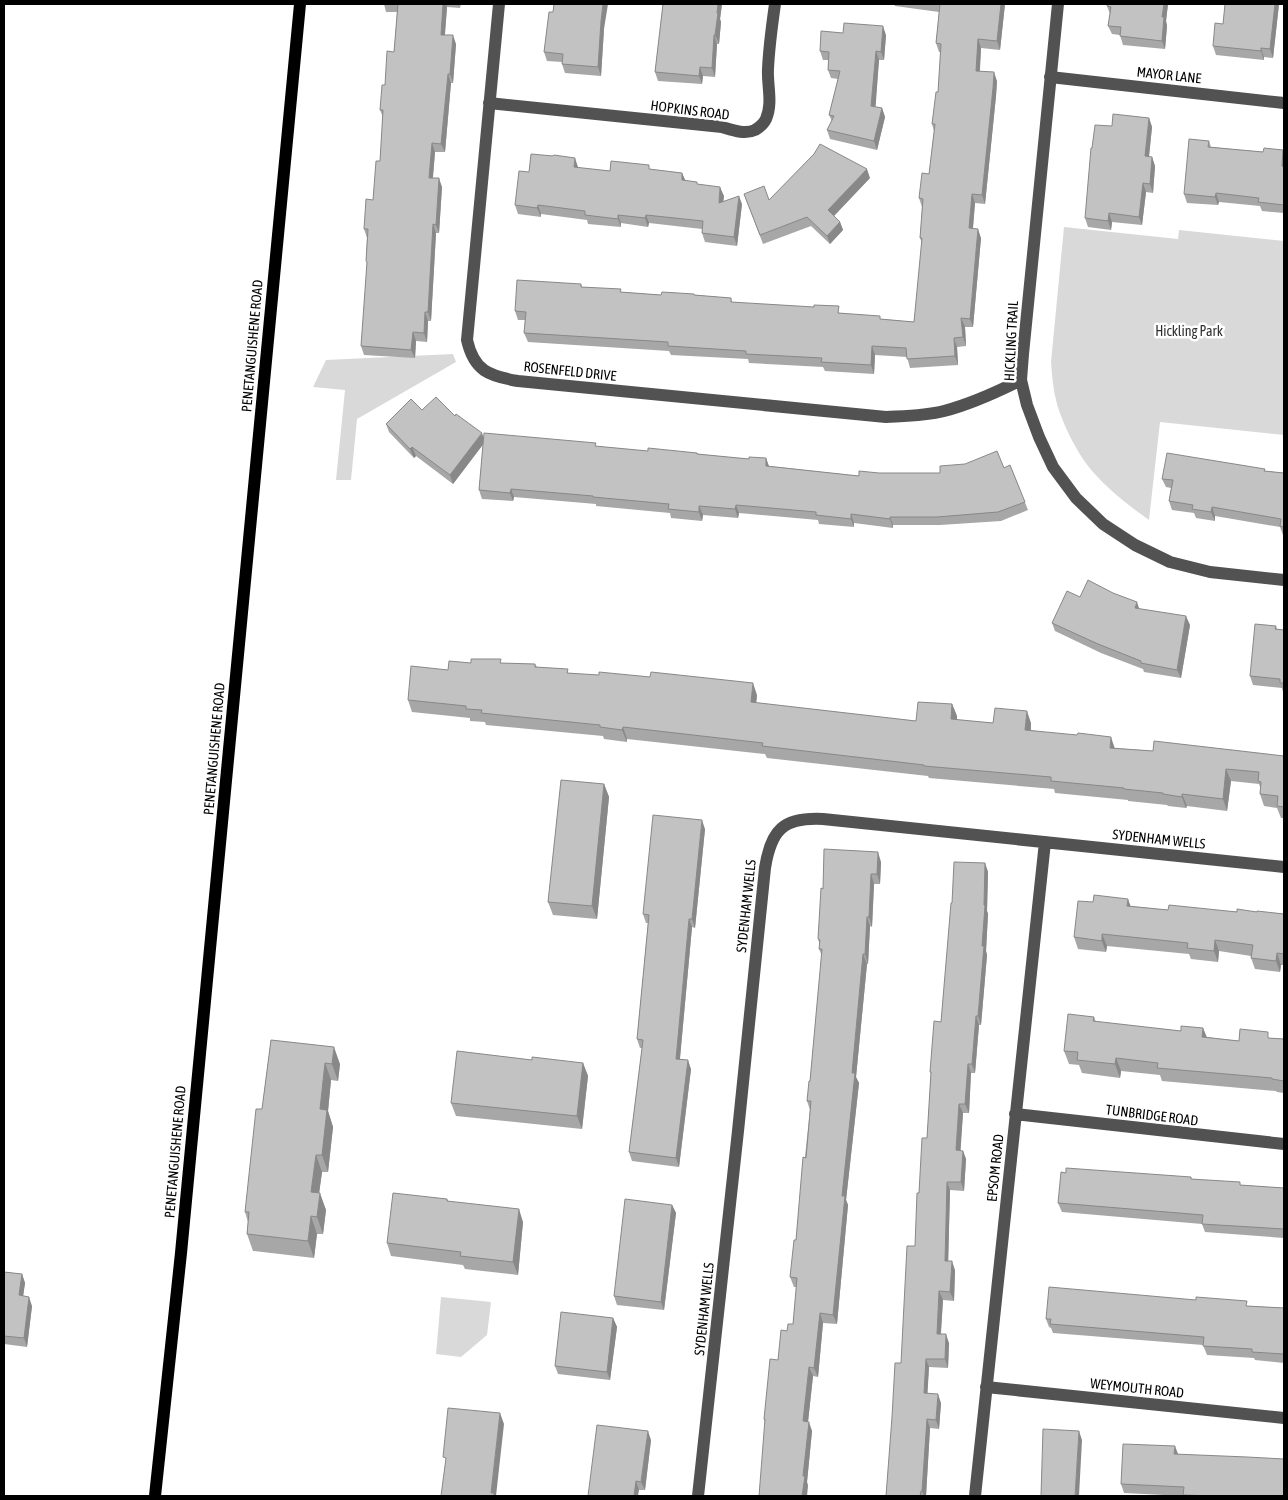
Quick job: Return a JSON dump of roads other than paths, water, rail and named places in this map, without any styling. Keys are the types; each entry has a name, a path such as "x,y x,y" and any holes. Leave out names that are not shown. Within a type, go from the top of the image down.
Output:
{"main road":[{"name":"PENETANGUISHENE ROAD","path":"155,1496 182,1243 300,4"}],"street":[{"name":"ROSENFELD DRIVE","path":"499,4 467,340 470,354 478,365 492,375 518,381 886,417 918,416 945,411 1022,380"},
{"name":"HOPKINS ROAD","path":"489,103 722,128 741,132 755,130 762,125 766,118 769,103 768,70 775,4"},
{"name":"HICKLING TRAIL","path":"1058,4 1022,380 1027,405 1039,438 1053,467 1076,498 1103,524 1134,545 1170,562 1210,572 1284,580"},
{"name":"MAYOR LANE","path":"1050,77 1284,103"},
{"name":"SYDENHAM WELLS","path":"698,1496 765,868 768,851 775,834 787,824 805,818 1284,867"},
{"name":"EPSOM ROAD","path":"975,1496 1045,842"},
{"name":"TUNBRIDGE ROAD","path":"1016,1114 1284,1144"},
{"name":"WEYMOUTH ROAD","path":"986,1387 1284,1418"}],"park label":[{"name":"Hickling Park","path":"1189,331"}]}
